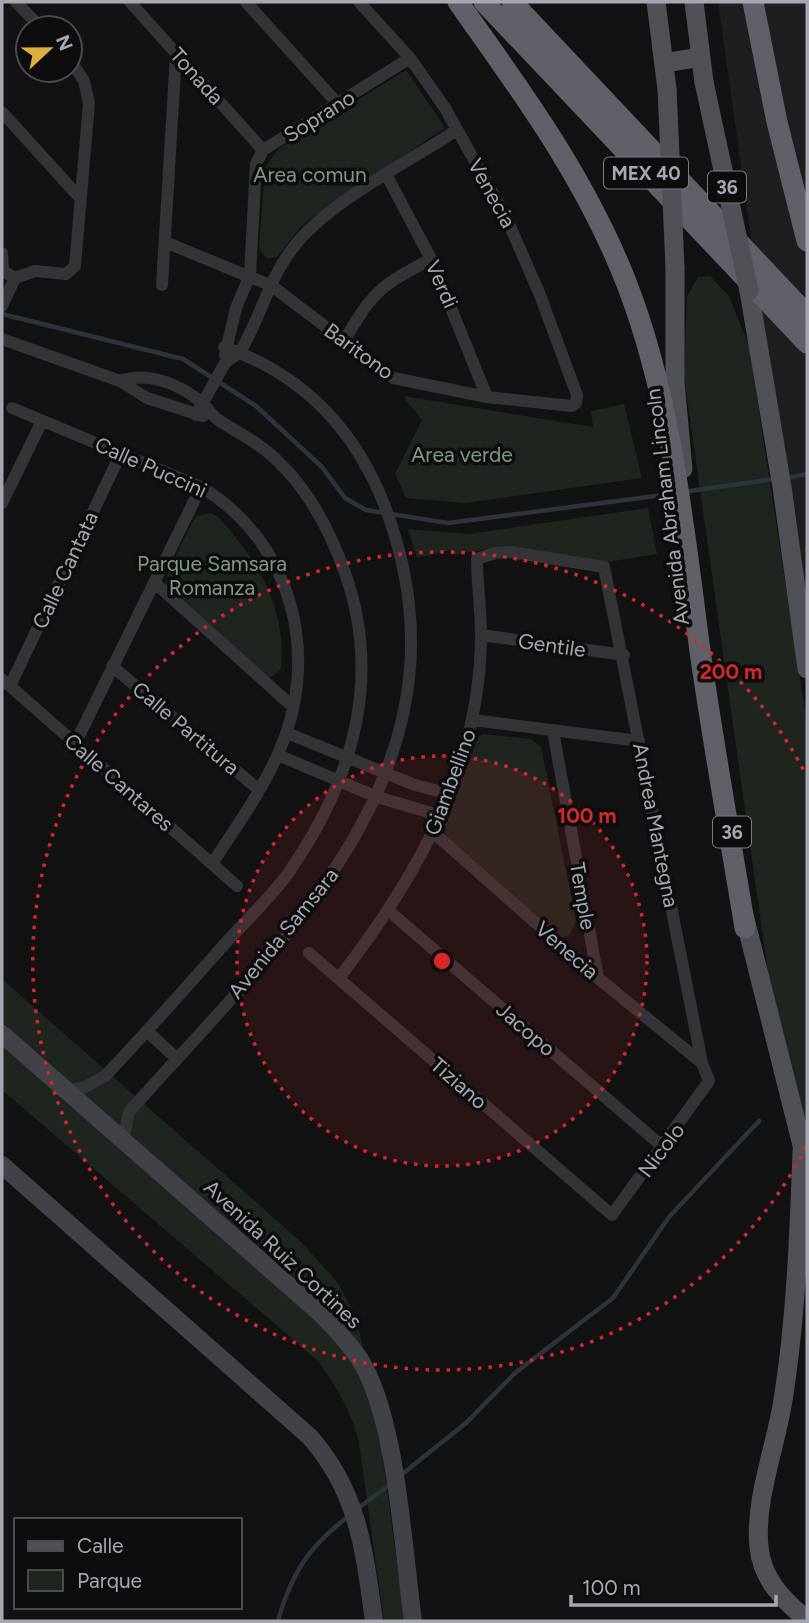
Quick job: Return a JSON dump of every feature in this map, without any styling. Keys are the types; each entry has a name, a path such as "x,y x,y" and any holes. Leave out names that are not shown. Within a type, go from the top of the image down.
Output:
{"highway":[{"path":"458,2 542,120 605,233 629,289 649,352 676,480 710,721 746,928"},
{"name":"MEX 40","path":"484,2 807,343"},
{"name":"MEX 40","path":"512,2 807,315"},
{"path":"752,2 807,241"}],"main road":[{"name":"Avenida Abraham Lincoln","path":"656,2 667,89 675,267 675,382 688,519 746,928 803,1140 807,1166"},
{"name":"36","path":"694,2 704,82 749,291 766,385 807,669"},
{"path":"664,63 701,57"},
{"name":"Avenida Ruiz Cortines","path":"2,1034 342,1336 360,1360 372,1384 388,1441 413,1621"},
{"path":"803,1140 795,1316 786,1363 783,1399 758,1529 765,1569 775,1589 807,1620"},
{"path":"2,1165 310,1437 339,1476 352,1504 363,1541 374,1621"}],"street":[{"name":"Tonada","path":"130,2 263,150"},
{"path":"246,2 338,104"},
{"name":"Venecia","path":"359,2 410,58 457,130 524,255 577,395 572,406"},
{"path":"162,285 176,54"},
{"name":"Soprano","path":"224,347 250,275 256,164 263,150 410,58"},
{"path":"2,253 2,272 15,278 35,271 66,274 75,266 88,93 84,83"},
{"path":"2,112 80,198"},
{"path":"199,409 225,363 240,352 291,250 307,231 457,130"},
{"name":"Verdi","path":"387,176 431,259 487,397"},
{"name":"Baritono","path":"165,242 272,286 393,379 487,397 572,406"},
{"path":"344,341 373,294 387,282 431,259"},
{"path":"4,302 15,278"},
{"name":"Avenida Samsara","path":"2,340 120,381 148,398 199,409"},
{"path":"224,347 225,363"},
{"name":"Avenida Samsara","path":"123,1140 129,1112 296,924 345,857 387,773 407,699 412,628 408,588 386,511 368,468 335,419 292,380 240,352 224,347"},
{"name":"Avenida Samsara","path":"65,1091 99,1081 288,873 340,780 349,760 357,722 360,656 354,601 340,559 319,514 297,480 262,448 154,378 131,377 120,381"},
{"name":"Calle Puccini","path":"12,408 201,487 221,499 250,527 268,551 283,582 291,601 299,642 287,733 259,790 212,864"},
{"path":"2,503 42,421"},
{"name":"Calle Cantata","path":"6,683 121,453"},
{"path":"75,744 201,487"},
{"name":"Giambellino","path":"339,978 389,911 435,833 450,794 473,720 481,635 477,560 495,553 511,552 605,568"},
{"name":"Andrea Mantegna","path":"605,568 702,1063 709,1081"},
{"path":"154,582 292,706"},
{"name":"Gentile","path":"481,635 624,655"},
{"name":"Calle Partitura","path":"112,666 259,790"},
{"name":"Calle Cantares","path":"6,683 237,886"},
{"path":"473,720 639,741"},
{"name":"Temple","path":"553,731 598,978"},
{"path":"287,733 349,760 450,794"},
{"path":"278,755 377,797 442,816"},
{"name":"Venecia","path":"435,833 598,978 702,1063"},
{"name":"Jacopo","path":"389,911 663,1147"},
{"name":"Tiziano","path":"309,953 609,1214"},
{"path":"147,1031 177,1059"},
{"name":"Nicolo","path":"609,1214 663,1147 709,1081"}],"shaded area":[{"path":"718,2 807,2 807,636"}],"green space":[{"name":"Area comun","path":"406,70 445,128 303,224 277,257 267,259 259,249 265,168 277,150"},
{"path":"710,276 729,296 749,346 807,724 807,1250 684,376 687,296 698,277"},
{"name":"Area verde","path":"403,396 593,427 591,411 624,404 642,478 465,503 406,498 395,474 422,420"},
{"path":"648,508 657,554 608,562 495,548 453,555 451,550 417,558 408,529 469,534"},
{"name":"Parque Samsara Romanza","path":"212,513 225,524 246,551 272,598 282,650 281,669 272,677 267,677 165,589 168,571 192,523 197,516"},
{"path":"483,734 531,739 541,747 576,920 570,935 562,938 446,838 445,825 475,739"},
{"path":"2,979 300,1241 337,1282 350,1305 359,1331 374,1395 405,1621 384,1621 359,1443 348,1410 331,1380 318,1361 2,1090"}],"waterway":[{"path":"2,314 183,359 256,406 322,467 345,498 366,510 448,523 671,494"},
{"path":"787,478 807,474"},
{"path":"683,492 775,479"},
{"path":"401,1475 466,1423 515,1373 613,1298 669,1217 759,1121"},
{"path":"357,1509 392,1483"},
{"path":"278,1621 289,1588 304,1561 323,1538 350,1515"}]}
